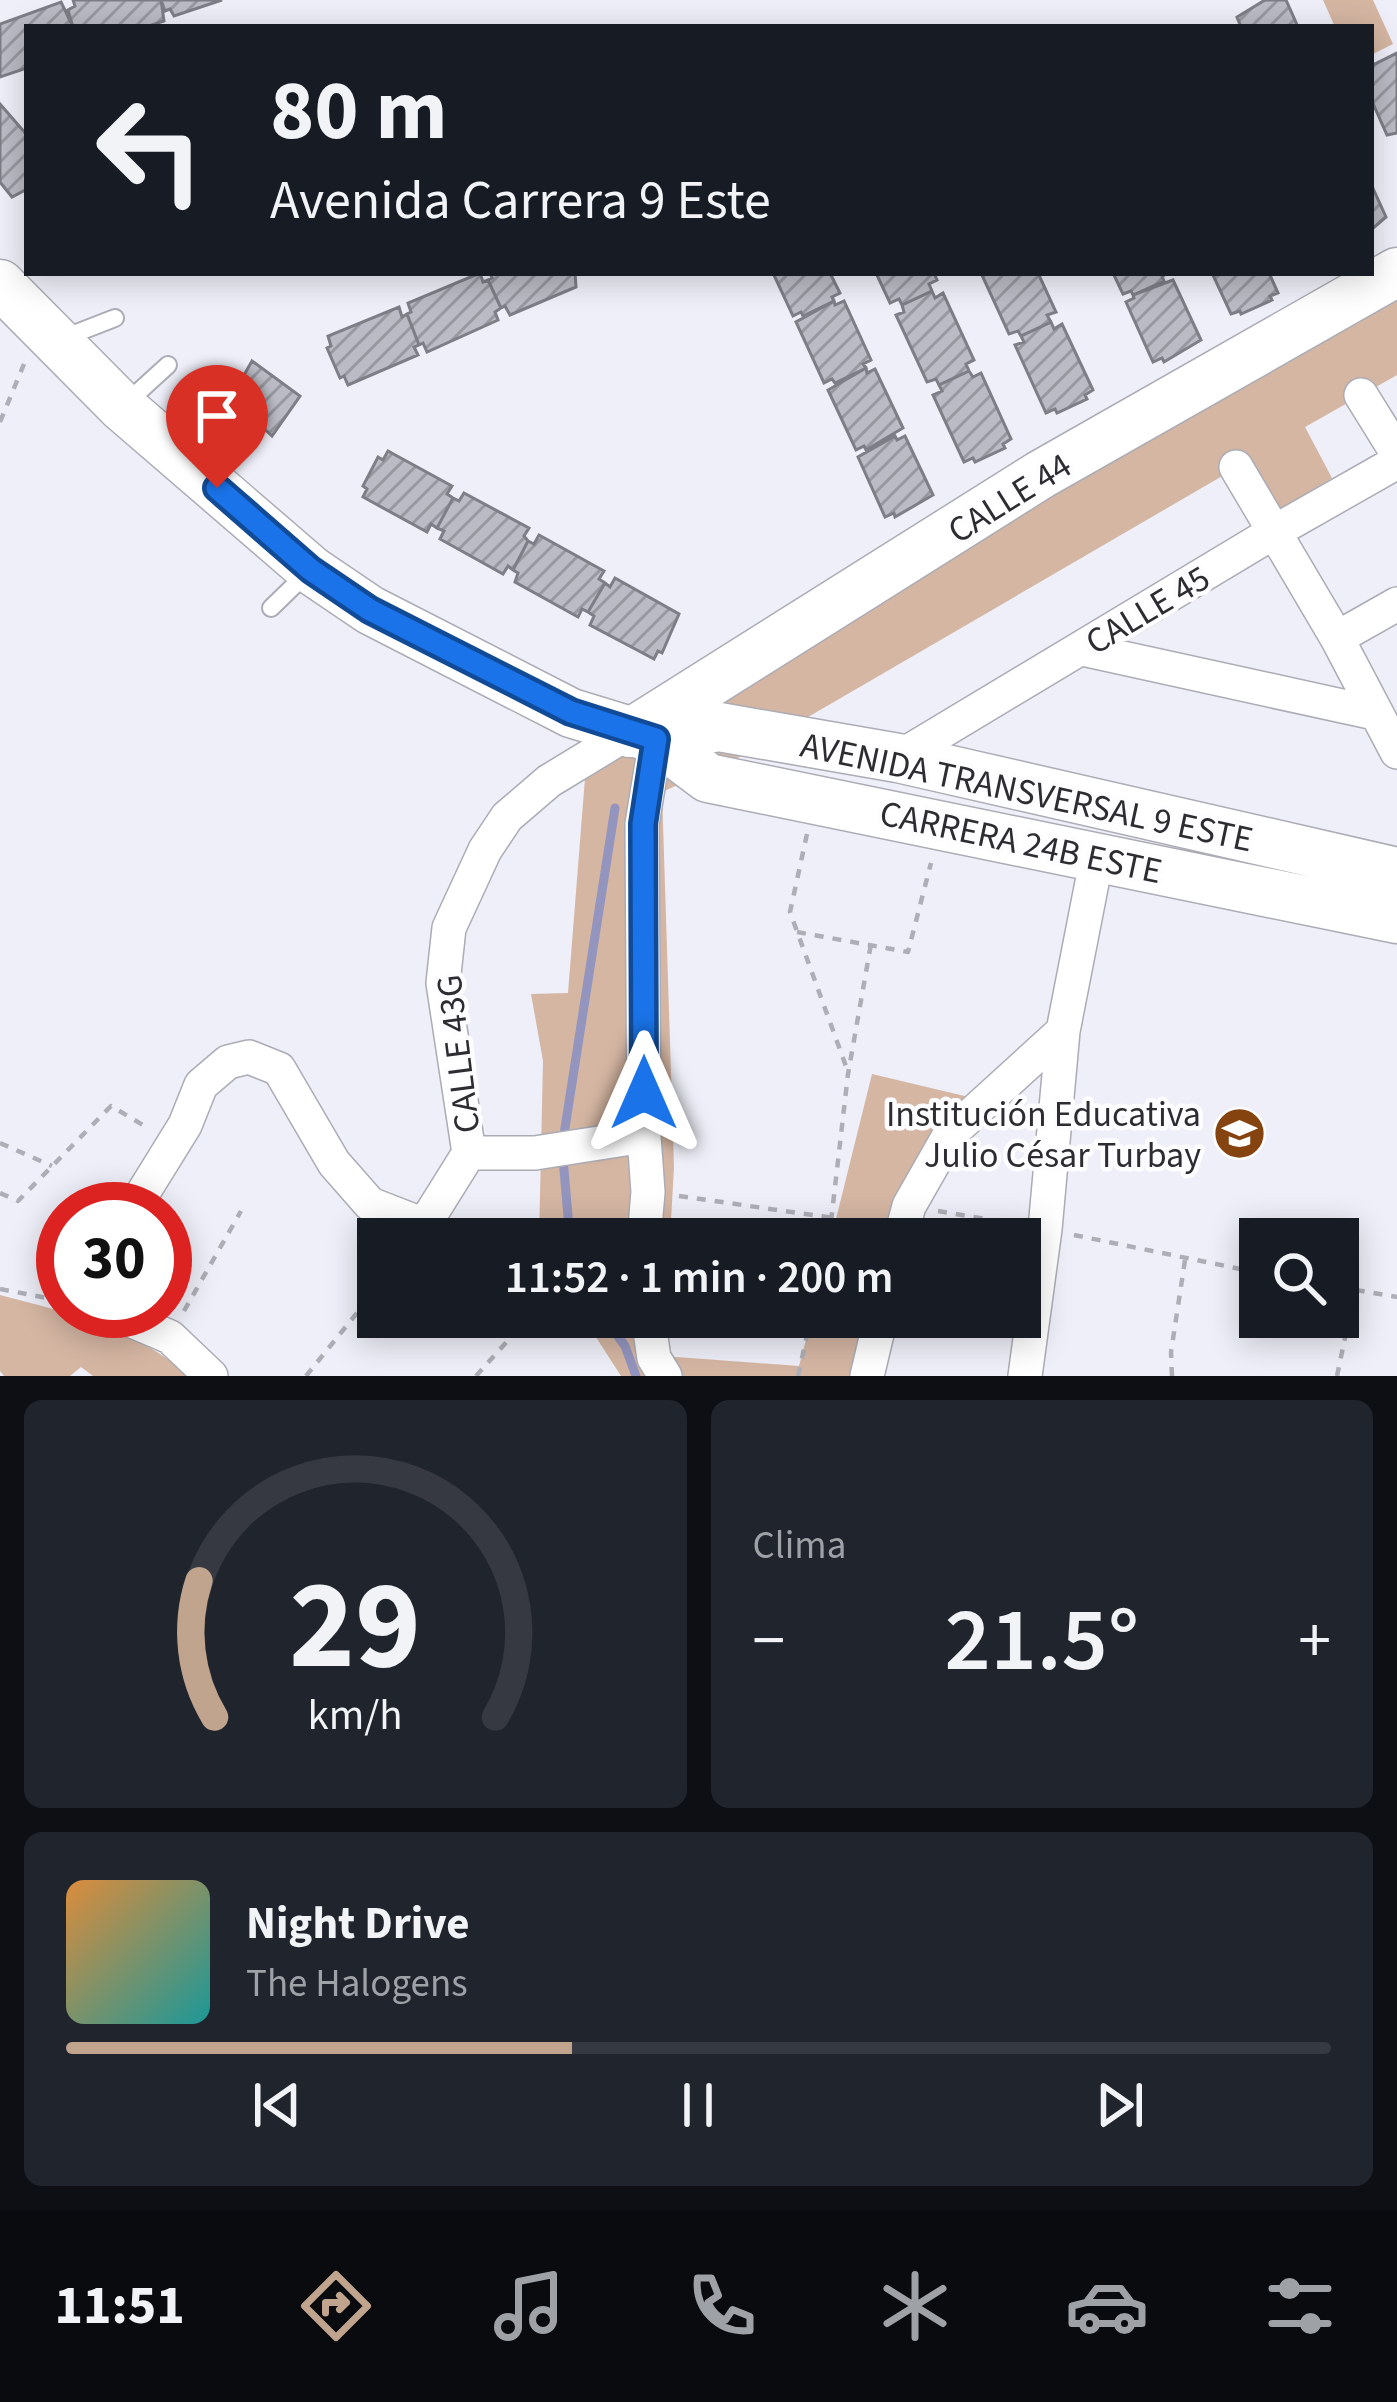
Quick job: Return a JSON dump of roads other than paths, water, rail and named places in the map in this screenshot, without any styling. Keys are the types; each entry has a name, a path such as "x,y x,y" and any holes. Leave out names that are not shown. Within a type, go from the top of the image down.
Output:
{"main road":[{"name":"CALLE 44","path":"642,736 1040,476 1397,272"},
{"name":"CARRERA 24B ESTE","path":"0,284 122,406 311,570 370,610 571,712 642,736 708,778 1397,919"},
{"name":"AVENIDA TRANSVERSAL 9 ESTE","path":"642,736 719,727 898,758 1397,872"}],"street":[{"path":"1361,395 1397,452"},
{"name":"CALLE 45","path":"898,758 1397,462"},
{"path":"1236,467 1390,736"},
{"path":"1337,638 1397,604"},
{"path":"1082,649 1390,736"},
{"path":"642,736 646,1218"},
{"name":"CALLE 43G","path":"150,1182 201,1085 228,1062 249,1057 279,1070 334,1163 370,1204 424,1225 469,1153 443,983 449,928 476,868 507,817 549,782 642,736"},
{"path":"1025,1376 1046,1228 1064,1031 1097,857"},
{"path":"908,1218 950,1134 1064,1031"},
{"path":"469,1153 535,1153 644,1136"},
{"path":"171,1338 211,1376"},
{"path":"651,1338 654,1358 665,1376"},
{"path":"867,1376 876,1338"}],"lane":[{"path":"47,333 115,318"},
{"path":"122,406 167,365"},
{"path":"271,608 311,570"}],"waterway":[{"path":"568,1218 562,1147 615,808"},
{"path":"619,1338 636,1376"}],"place":[{"name":"Institución Educativa Julio César Turbay","path":"1240,1134"}]}
